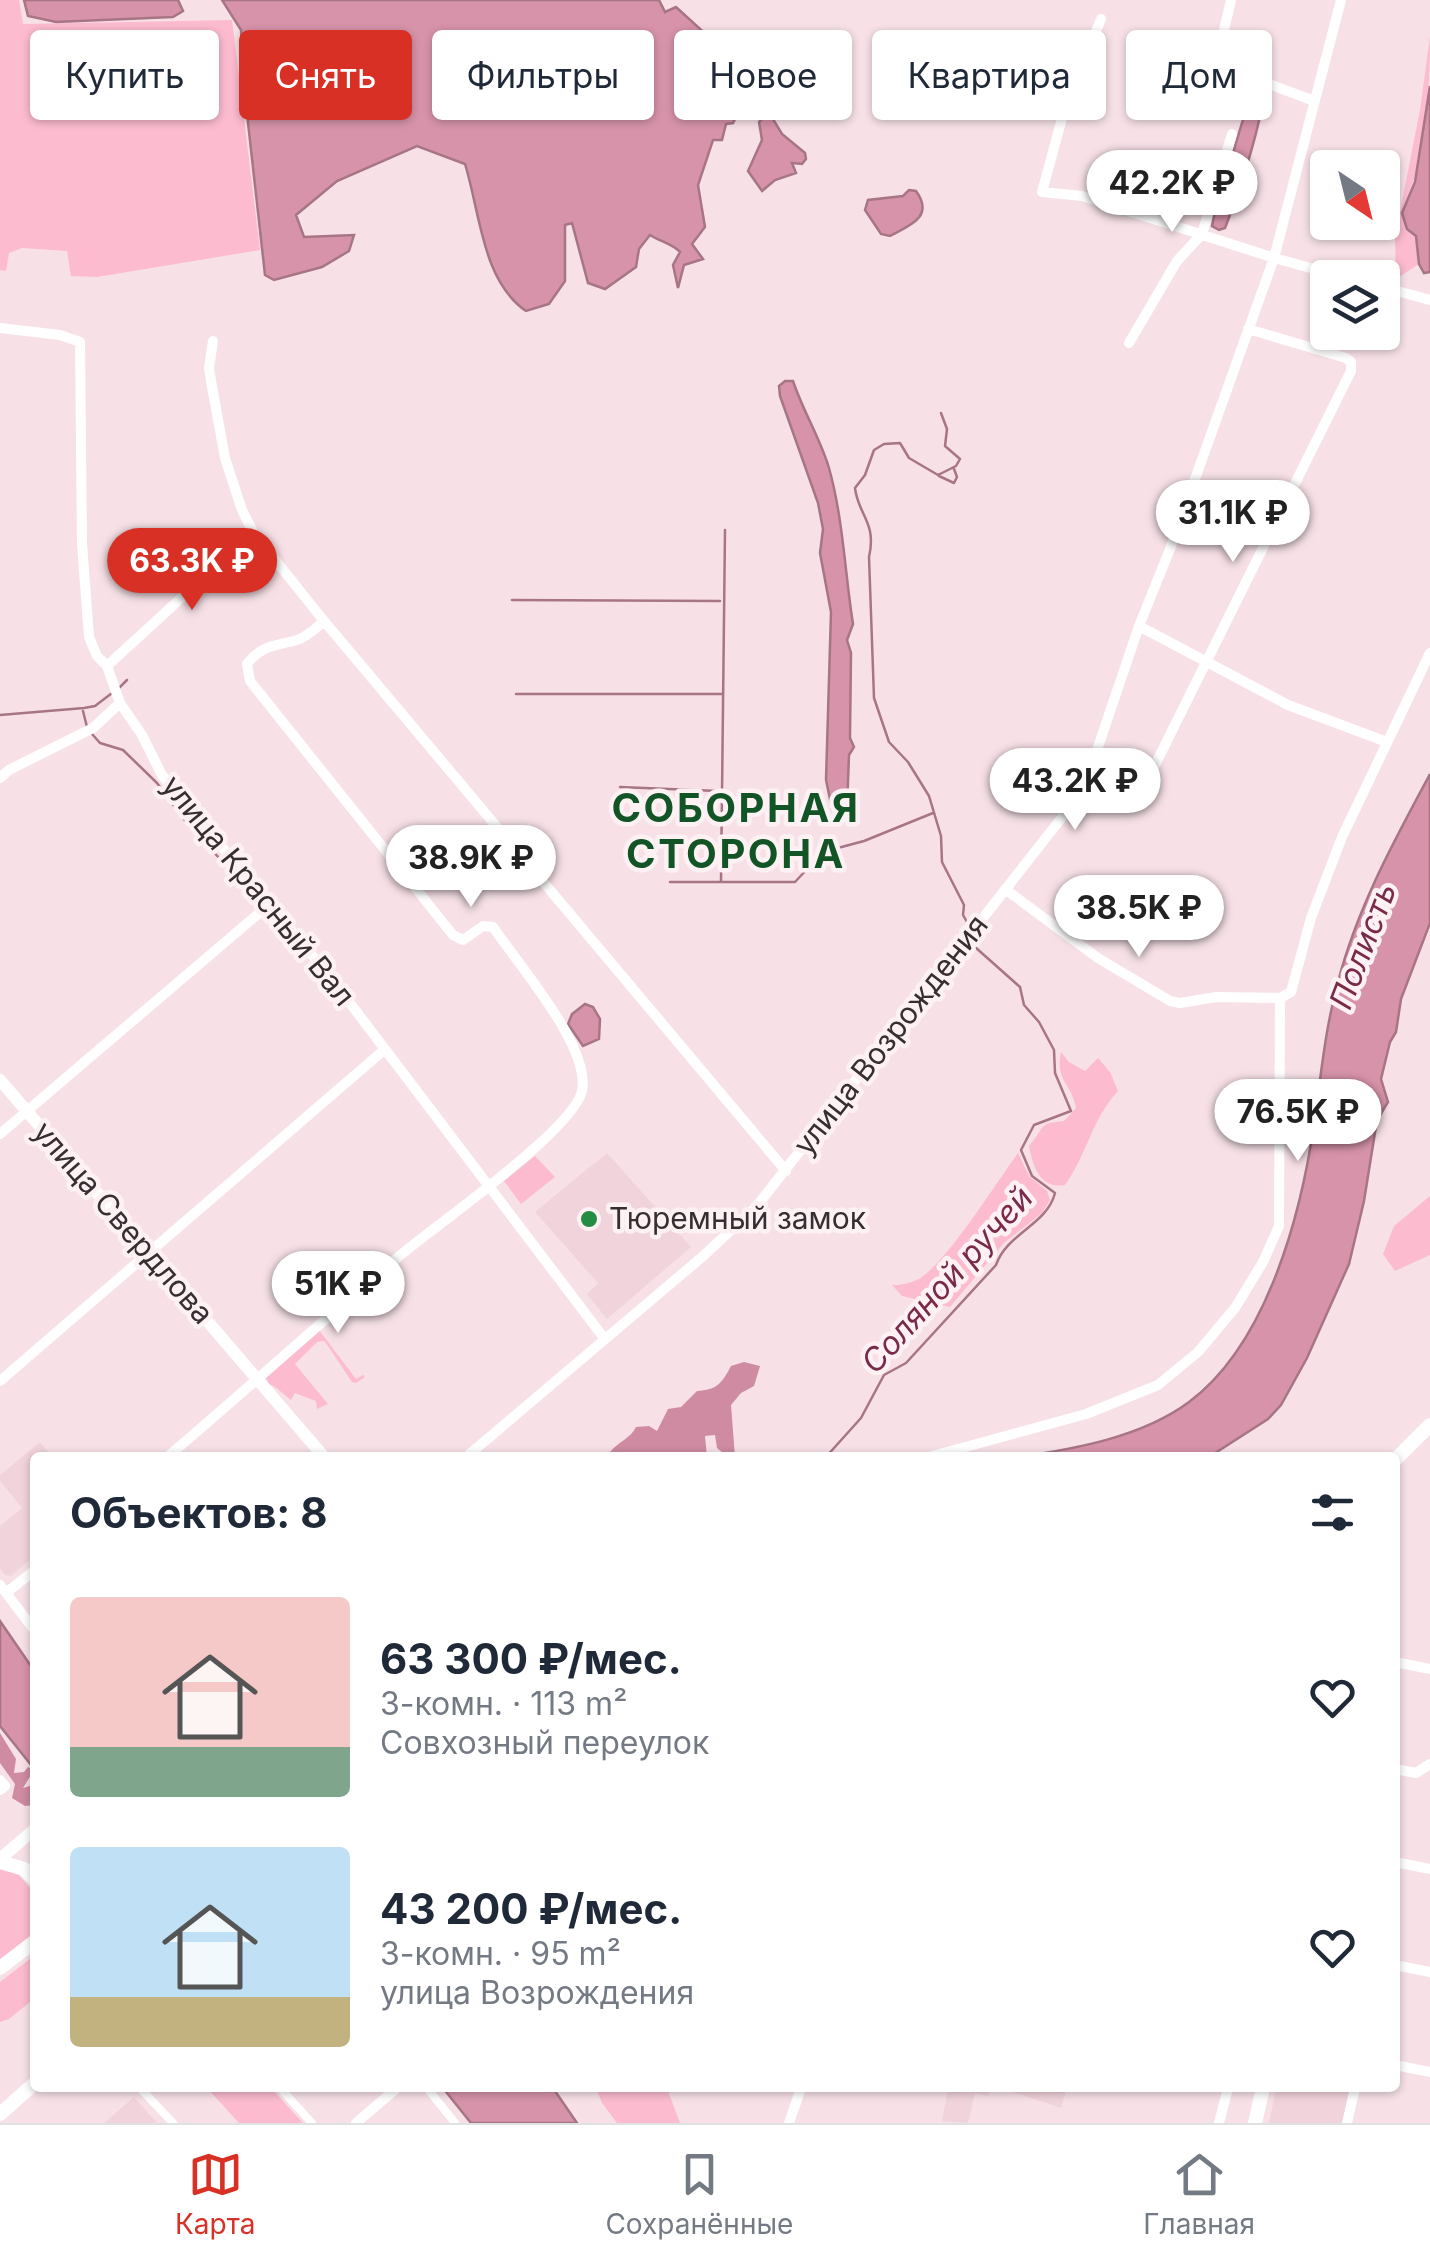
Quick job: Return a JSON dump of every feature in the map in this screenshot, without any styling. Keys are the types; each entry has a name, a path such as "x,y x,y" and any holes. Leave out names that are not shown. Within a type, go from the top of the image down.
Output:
{"main road":[{"path":"1400,1455 1430,1425"},
{"path":"0,1860 30,1875"},
{"path":"0,1968 30,1945"},
{"path":"0,2114 30,2088"},
{"path":"1255,2123 1262,2092"}],"street":[{"path":"1224,30 1232,0"},
{"name":"улица Возрождения","path":"472,1452 736,1227 786,1171 1074,802 1274,258 1341,0"},
{"path":"1101,18 1064,111 1042,192 1082,196 1310,268"},
{"path":"1272,85 1314,101"},
{"path":"1129,343 1177,261 1202,234 1232,134"},
{"path":"1166,223 1184,162"},
{"path":"1400,292 1430,300"},
{"name":"улица Красный Вал","path":"0,328 60,335 80,342 82,544 89,637 107,666 120,704 134,721 162,775 271,903 604,1338"},
{"path":"1149,777 1351,372 1351,362 1248,329"},
{"path":"213,341 209,368 225,458 234,492 254,532 324,622 786,1171"},
{"path":"107,666 254,532"},
{"path":"173,1452 404,1252 536,1148 572,1110 583,1088 578,1056 561,1023 492,927 484,926 463,940 454,935 250,681 247,664 254,654 276,643 305,636 324,622"},
{"path":"1139,626 1288,706 1387,742"},
{"path":"1005,889 1098,958 1170,1001 1280,998 1291,992 1311,918 1337,850 1430,653"},
{"path":"0,778 93,728 120,704"},
{"path":"0,1134 271,903"},
{"path":"947,1452 1086,1414 1158,1385 1198,1352 1235,1308 1263,1262 1278,1226 1280,998"},
{"path":"0,1381 384,1050"},
{"name":"улица Свердлова","path":"0,1080 320,1452"},
{"path":"30,1573 3,1589 30,1624"},
{"path":"1400,1663 1430,1669"},
{"path":"1400,1771 1416,1773 1430,1764"},
{"path":"0,1860 30,1833"},
{"path":"30,1836 24,1849 30,1869"},
{"path":"1400,1863 1430,1869"},
{"path":"1400,1966 1430,1972"},
{"path":"1400,2066 1430,2072"},
{"path":"144,2092 173,2123"},
{"path":"284,2092 312,2123"},
{"path":"356,2123 392,2092"},
{"path":"430,2092 455,2123"},
{"path":"789,2123 800,2092"},
{"path":"1219,2123 1227,2092"},
{"path":"1347,2123 1354,2092"}],"shaded area":[{"path":"0,0 19,0 23,24 232,20 239,120 244,120 260,250 97,277 71,276 67,251 22,248 9,253 6,271 0,270"},
{"path":"1430,36 1425,126 1402,213 1416,236 1419,264 1400,276 1395,240 1400,240 1400,212"},
{"path":"1061,1052 1085,1071 1098,1058 1110,1072 1118,1091 1101,1114 1065,1185 1056,1185 1043,1180 1029,1146 1045,1125 1064,1121 1076,1108 1060,1070"},
{"path":"607,1153 691,1247 607,1319 587,1294 598,1283 535,1212"},
{"path":"1018,1153 1029,1176 1047,1191 1050,1200 1042,1213 1004,1243 950,1307 902,1296 892,1285 922,1277 933,1267"},
{"path":"535,1156 555,1177 521,1204 504,1181"},
{"path":"1430,1196 1430,1255 1395,1271 1383,1254 1394,1226"},
{"path":"319,1330 356,1379 365,1377 352,1382 324,1341 317,1342 295,1364 328,1404 317,1409 316,1401 295,1393 291,1400 269,1384 265,1376"},
{"path":"744,1362 760,1366 754,1386 731,1405 735,1452 717,1448 715,1435 705,1436 707,1452 610,1452 636,1427 649,1426 657,1431 668,1409 681,1407 697,1391 714,1387 731,1366"},
{"path":"40,1442 48,1452 30,1452 30,1559 11,1576 0,1568 0,1526 22,1508 0,1481 0,1475"},
{"path":"0,1733 16,1759 14,1773 30,1768 23,1788 30,1786 30,1806 12,1798 15,1784 0,1763"},
{"path":"0,1867 12,1867 30,1888 30,1940 0,1962"},
{"path":"30,1959 30,2002 0,2022 0,1982"},
{"path":"211,2092 275,2092 303,2123 239,2123"},
{"path":"598,2092 668,2092 680,2123 617,2123"},
{"path":"947,2092 990,2092 988,2096 975,2093 968,2123 942,2121"},
{"path":"1013,2092 1066,2092 1061,2108"},
{"path":"1275,2092 1350,2092 1342,2123 1269,2123"},
{"path":"134,2097 157,2123 104,2123"}],"water":[{"path":"24,0 178,0 183,11 173,17 56,22 28,16"},
{"path":"222,0 659,0 665,12 676,7 701,30 674,30 674,120 734,120 726,124 722,140 713,140 698,185 705,227 692,244 703,259 684,265 678,288 673,265 680,252 650,235 639,249 636,267 605,289 588,283 572,223 565,225 565,281 549,304 526,311 511,298 491,264 465,164 417,146 337,181 296,215 304,237 354,235 349,251 322,267 274,280 265,275 248,120 412,120 412,30 241,30"},
{"path":"1430,86 1430,272 1424,273 1416,236 1407,229 1402,213 1415,182"},
{"path":"774,120 782,134 805,153 806,159 802,164 792,163 796,173 775,180 762,191 748,171 762,140 759,122"},
{"path":"1243,120 1259,120 1225,228 1212,226"},
{"path":"909,190 916,191 921,200 921,214 890,236 881,234 865,210 868,200 903,196"},
{"path":"793,381 825,457 841,526 853,624 847,640 851,653 850,738 854,747 849,755 847,808 832,809 826,780 831,612 820,553 823,529 818,503 780,396 779,386"},
{"name":"Полисть","path":"1430,774 1430,923 1401,999 1396,1032 1381,1079 1388,1102 1377,1120 1349,1264 1307,1358 1281,1405 1268,1419 1217,1452 1046,1452 1129,1433 1170,1414 1216,1377 1240,1347 1276,1275 1300,1198 1330,1017 1346,955 1403,824"},
{"path":"585,1004 593,1007 600,1019 599,1039 583,1046 568,1024 572,1014"},
{"path":"0,1621 30,1665 30,1764 0,1726"},
{"path":"446,2092 556,2092 577,2123 471,2123"}],"waterway":[{"name":"Соляной ручей","path":"941,413 947,429 945,446 960,459 956,466 938,475 909,458 900,443 884,444 874,450 865,475 855,488 871,535 874,698 889,742 908,762 929,796 941,836 942,862 964,905 967,922"},
{"path":"939,476 954,483 954,469"},
{"path":"721,882 725,530"},
{"path":"512,600 720,601"},
{"path":"118,689 127,680"},
{"path":"0,715 95,706 112,693"},
{"path":"516,694 723,694"},
{"path":"83,711 87,727"},
{"path":"92,734 100,743 123,750 157,783 192,830 230,869"},
{"path":"620,787 718,791"},
{"path":"670,882 795,882 823,852 864,841 933,813"},
{"name":"Соляной ручей","path":"830,1452 861,1418 884,1375 906,1363 996,1265 1009,1245 1044,1213 1055,1193 1032,1176 1021,1150 1034,1125 1071,1111 1055,1073 1054,1050 1039,1022 1024,1005 1020,987 975,947"}],"place":[{"name":"Тюремный замок","path":"589,1219"}],"district":[{"name":"СОБОРНАЯ СТОРОНА","path":"736,831"}]}
